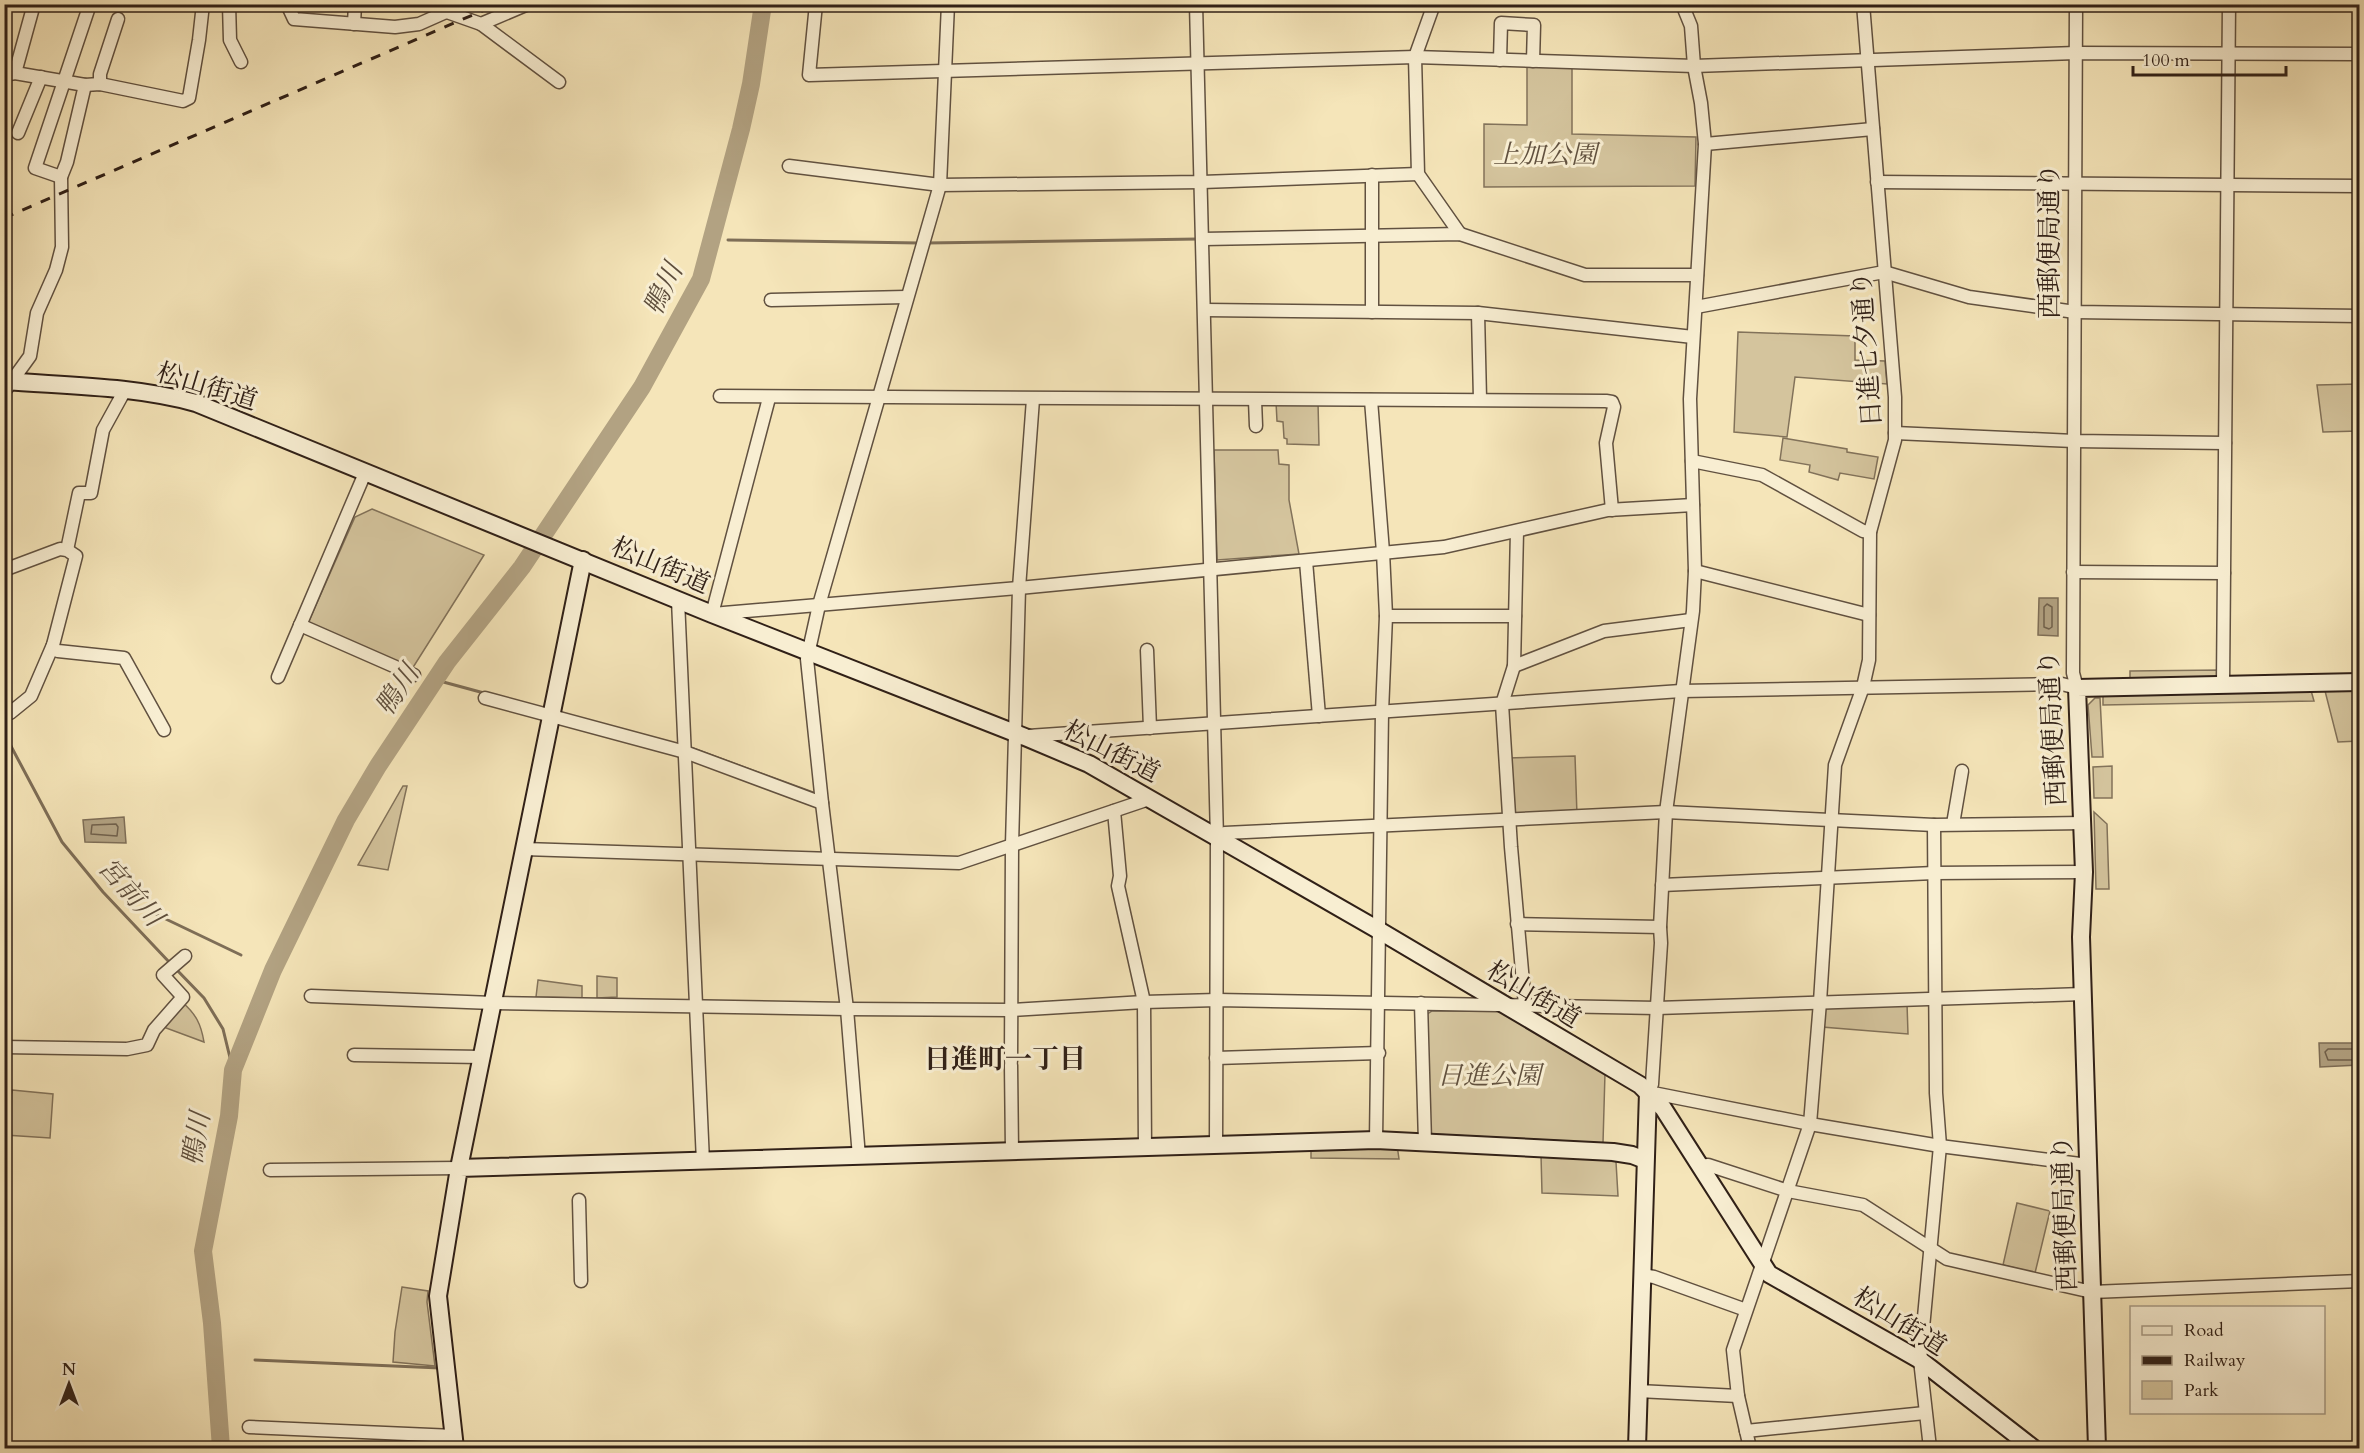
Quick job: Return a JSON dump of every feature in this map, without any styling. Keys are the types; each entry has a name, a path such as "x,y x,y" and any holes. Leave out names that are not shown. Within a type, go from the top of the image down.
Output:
{"street":[{"path":"34,4 10,74 40,76 85,85 100,84 183,101 189,98 203,4"},
{"path":"61,177 35,168 90,4"},
{"path":"229,4 230,40 241,62"},
{"path":"287,4 294,19 395,27 419,24 441,11 464,4"},
{"path":"354,4 354,24"},
{"path":"481,24 528,4"},
{"path":"816,4 809,75 1415,57 1694,66 2076,53 2360,54"},
{"path":"859,1157 847,1009 807,659 819,605 939,184 948,4"},
{"path":"1196,4 1217,838 1216,1145"},
{"path":"1434,4 1415,57 1418,174 1460,234"},
{"path":"1637,1449 1648,1092 1652,1084 1657,1008 1666,812 1695,572 1690,399 1705,144 1691,26 1682,4"},
{"name":"日進七夕通り","path":"1750,1449 1738,1396 1733,1350 1810,1124 1835,765 1863,687 1869,660 1870,532 1895,433 1895,397 1863,4"},
{"name":"西郵便局通り","path":"2076,4 2073,673 2077,688 2083,824 2084,872 2081,937 2097,1449"},
{"path":"2223,684 2229,4"},
{"path":"441,11 481,24 559,82"},
{"path":"100,84 100,74 117,19"},
{"path":"1500,60 1502,23 1534,25 1533,61"},
{"path":"18,133 40,76"},
{"path":"7,385 32,350 37,313 56,270 62,247 61,177 67,162 85,85"},
{"path":"1705,144 1873,129"},
{"path":"789,166 939,184 1202,182 1418,174"},
{"path":"1372,175 1372,312"},
{"path":"1877,182 2360,186"},
{"path":"1203,239 1460,234 1585,275 1697,275"},
{"path":"1696,307 1755,294 1884,272 1969,297 2075,312 2360,316"},
{"path":"771,300 906,297"},
{"path":"1205,310 1478,313 1693,337"},
{"path":"1478,313 1480,399"},
{"name":"松山街道","path":"7,385 126,390 153,393 196,403 712,614 1089,764 1380,932 1648,1092 1663,1108 1763,1266 1776,1279 1920,1360 2033,1449"},
{"path":"67,550 79,493 92,493 103,430 126,390"},
{"path":"720,396 1207,400 1480,399 1612,402 1614,407 1606,443 1612,510"},
{"path":"769,398 712,614 1019,588 1444,547 1612,510 1693,505"},
{"path":"1012,1152 1010,1010 1012,845 1020,735 1019,588 1033,399"},
{"path":"1255,400 1256,426"},
{"path":"1371,400 1386,616 1382,712 1376,1140"},
{"path":"1895,433 2074,441 2224,443"},
{"path":"1692,461 1762,475 1863,531 1870,532"},
{"path":"278,677 365,473"},
{"path":"1517,531 1514,666 1502,704 1517,924 1525,1005"},
{"path":"4,570 60,549 67,550 76,556 53,645 31,696 10,713"},
{"path":"249,1426 455,1442 438,1296 459,1168 583,560"},
{"path":"1306,561 1319,716"},
{"path":"1695,572 1869,615"},
{"path":"2073,572 2224,573"},
{"path":"678,600 703,1162"},
{"path":"1386,616 1515,616"},
{"path":"1514,666 1604,631 1691,620"},
{"path":"300,625 414,675"},
{"path":"53,645 52,649 58,651 124,658 164,730"},
{"path":"1147,650 1150,728"},
{"path":"1020,735 1214,724 1681,691 2062,684 2077,688 2360,682"},
{"path":"485,698 685,752 822,803"},
{"path":"1953,825 1962,771"},
{"path":"524,849 959,863 1149,799"},
{"path":"1114,811 1120,876 1118,886 1144,1002 1145,1148"},
{"path":"1217,838 1225,833 1666,812 1934,825 2083,824"},
{"path":"1930,1449 1924,1413 1920,1360 1940,1146 1936,1093 1934,825"},
{"path":"1662,885 1934,873 2084,872"},
{"path":"1517,924 1660,927"},
{"path":"4,1047 127,1049 147,1045 154,1030 183,997 163,975 185,956"},
{"path":"4,993 4,1015"},
{"path":"311,996 493,1003 1010,1010 1217,1000 1657,1008 2083,994"},
{"path":"1421,1003 1425,1142"},
{"path":"1216,1058 1379,1053"},
{"path":"354,1055 482,1057"},
{"path":"1648,1092 1810,1124 1940,1146 2088,1165"},
{"path":"270,1170 703,1162 1376,1140 1612,1152 1645,1160"},
{"path":"1699,1166 1708,1165 1788,1191 1863,1205 1947,1259 2092,1292 2360,1281"},
{"path":"579,1200 581,1281"},
{"path":"1642,1275 1746,1310"},
{"path":"1638,1391 1738,1396"},
{"path":"1746,1431 1924,1413"}],"green space":[{"name":"上加公園","path":"1527,66 1572,66 1572,134 1696,137 1695,186 1484,187 1484,124 1527,125"},
{"path":"1738,332 1855,336 1855,360 1885,361 1887,384 1795,377 1787,437 1734,432"},
{"path":"2359,384 2359,431 2323,432 2317,385"},
{"path":"1276,402 1318,402 1319,445 1287,444 1287,439 1284,438 1283,422 1277,421"},
{"path":"1783,438 1878,457 1874,479 1840,473 1838,480 1809,472 1810,465 1780,460"},
{"path":"1214,450 1278,450 1279,464 1289,465 1289,500 1299,554 1217,560"},
{"path":"372,509 484,555 412,669 308,623 355,517"},
{"path":"2221,670 2222,683 2130,685 2130,671"},
{"path":"2359,686 2359,741 2338,742 2324,687"},
{"path":"2310,687 2314,701 2103,705 2103,692"},
{"path":"2095,698 2100,698 2103,757 2092,757 2088,705"},
{"path":"1575,756 1577,815 1511,818 1507,758"},
{"path":"2112,766 2112,798 2094,798 2093,767"},
{"path":"403,786 407,786 388,870 358,865"},
{"path":"2094,812 2107,824 2109,889 2096,889"},
{"path":"597,976 617,978 617,997 597,998"},
{"path":"538,980 582,986 582,998 536,997"},
{"path":"182,1002 197,1020 204,1042 158,1025"},
{"path":"1907,1003 1908,1034 1822,1027 1823,1004"},
{"name":"日進公園","path":"1432,1011 1501,1011 1605,1073 1603,1143 1428,1132 1426,1015"},
{"path":"12,1090 53,1094 50,1138 5,1135"},
{"path":"1311,1145 1397,1145 1399,1159 1311,1158"},
{"path":"1541,1155 1613,1158 1616,1162 1618,1196 1542,1193"},
{"path":"2017,1203 2050,1211 2035,1273 2003,1265"},
{"path":"402,1287 428,1291 427,1302 435,1366 393,1362"}],"water":[{"path":"2039,598 2058,598 2058,636 2038,635"},
{"path":"124,817 126,843 85,842 83,820"},
{"path":"2319,1043 2359,1043 2359,1065 2320,1067"}],"waterway":[{"name":"鴨川","path":"221,1448 212,1323 203,1251 229,1116 233,1070 273,970 346,820 378,766 447,662 522,567 642,387 701,279 741,129 751,84 763,4"},
{"path":"926,243 1198,239"},
{"path":"728,240 919,243"},
{"path":"436,680 484,693"},
{"name":"宮前川","path":"4,733 62,842 103,892 170,963"},
{"path":"688,747 816,794"},
{"path":"149,911 241,955"},
{"name":"宮前川","path":"175,968 204,998 223,1029 233,1070"},
{"path":"255,1360 440,1368"}],"railway":[{"path":"4,218 498,4"}],"district":[{"name":"日進町一丁目","path":"1005,1059"}]}
